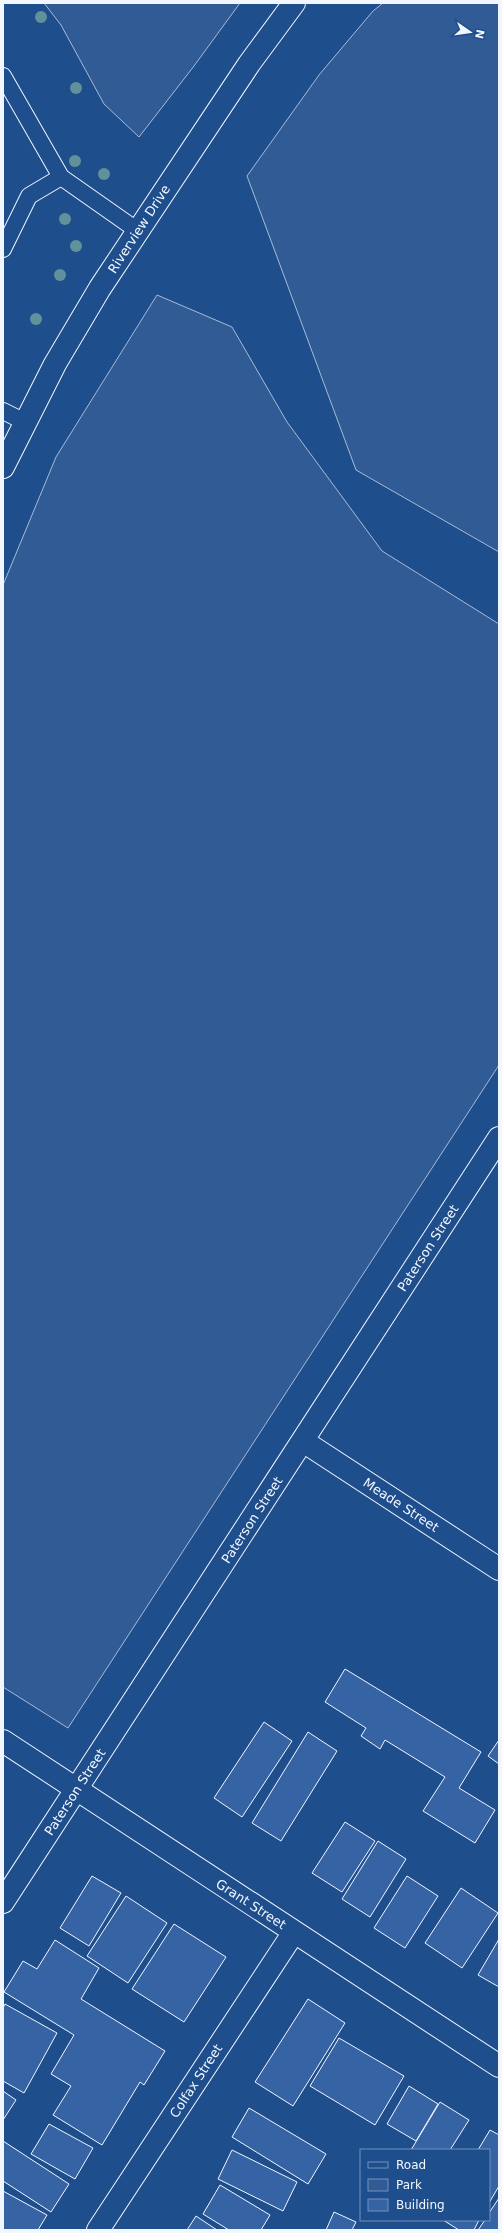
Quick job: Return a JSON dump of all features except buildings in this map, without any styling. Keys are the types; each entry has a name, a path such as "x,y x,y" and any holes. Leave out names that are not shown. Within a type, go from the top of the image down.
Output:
{"street":[{"name":"Riverview Drive","path":"3,468 25,422 77,325 249,64 294,3"},
{"name":"Paterson Street","path":"3,1902 499,1138"},
{"name":"Meade Street","path":"303,1441 499,1569"},
{"name":"Grant Street","path":"3,1741 499,2066"},
{"name":"Colfax Street","path":"98,2230 294,1932"}],"lane":[{"path":"3,76 61,176 138,231"},
{"path":"3,249 29,196 61,176"},
{"path":"3,411 25,422"}],"green space":[{"path":"44,3 240,3 139,137 104,104 61,25"},
{"path":"383,3 499,3 499,552 356,470 247,176 319,75 373,11"},
{"path":"157,295 232,327 287,422 382,551 499,624 499,1065 68,1728 3,1687 3,585 56,457"}]}
